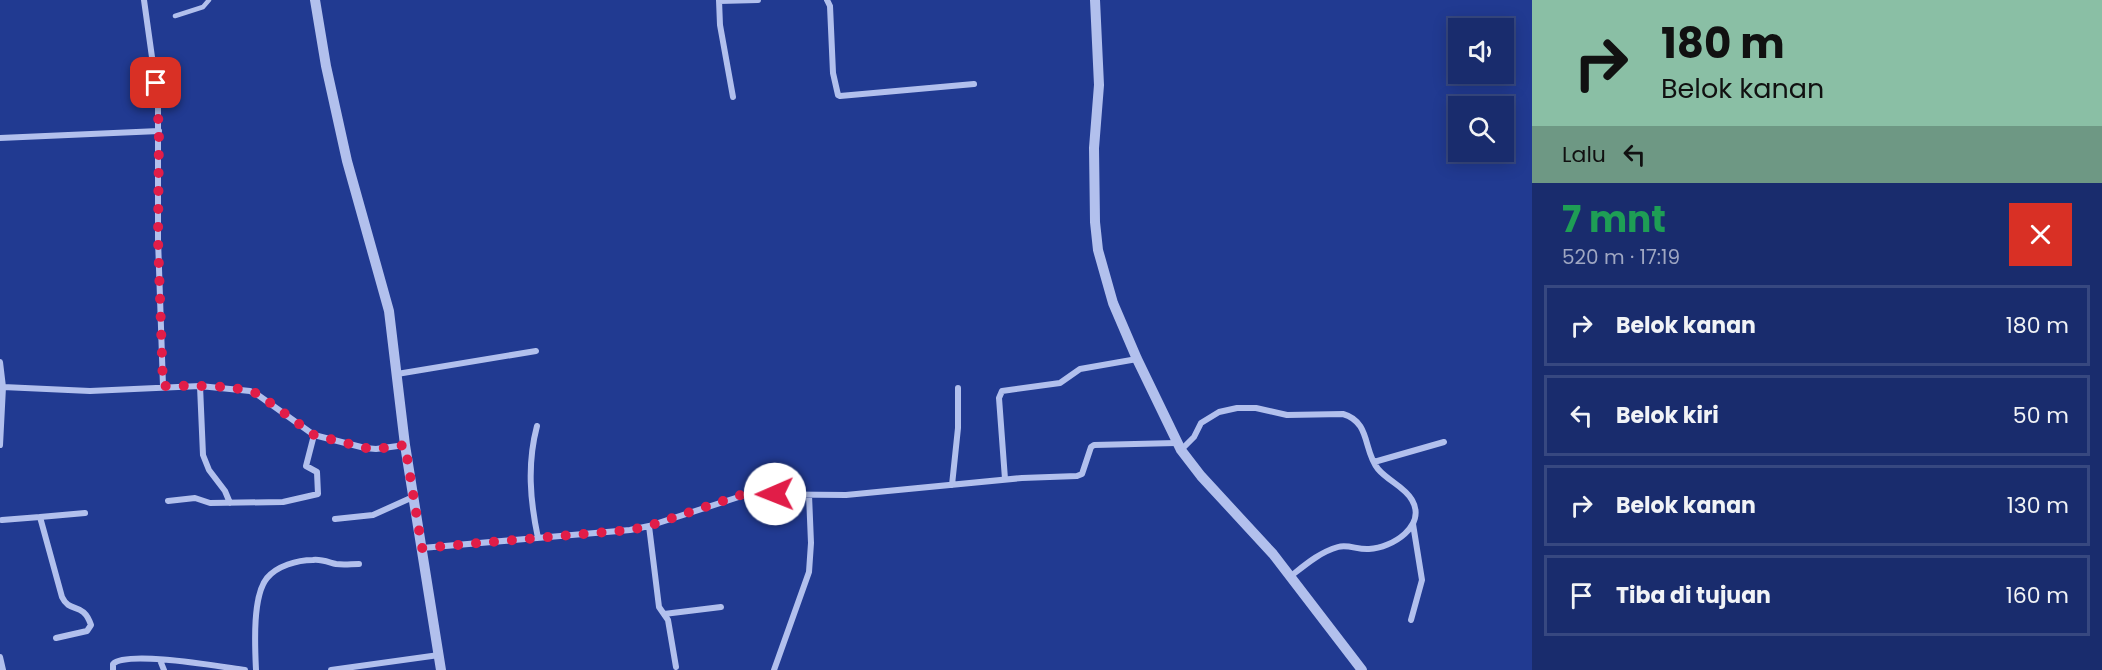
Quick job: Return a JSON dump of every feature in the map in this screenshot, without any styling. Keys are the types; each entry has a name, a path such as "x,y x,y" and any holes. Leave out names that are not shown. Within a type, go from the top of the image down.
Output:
{"street":[{"path":"144,0 158,100 158,239 163,386"},
{"path":"315,0 326,66 347,161 389,311 412,497 441,670"},
{"path":"733,97 720,25 719,1 758,0"},
{"path":"827,0 831,6 833,73 838,95 974,84"},
{"path":"1095,0 1099,85 1094,148 1095,222 1098,250 1107,285 1137,359 1179,447 1200,476 1249,526 1291,576 1362,670"},
{"path":"0,138 159,131"},
{"path":"397,375 536,351"},
{"path":"1005,479 999,398 1002,391 1060,383 1080,369 1137,359"},
{"path":"0,362 3,387 0,445"},
{"path":"3,387 90,391 200,386 250,391 258,394 314,435 365,448 376,449 405,445"},
{"path":"200,386 203,455 206,464 225,490 230,503"},
{"path":"952,485 958,428 958,388"},
{"path":"422,548 630,530 748,494 846,495 1005,479 1080,476 1091,447 1094,445 1179,447 1194,437 1201,423 1210,416 1238,408 1256,408 1287,415 1343,414 1351,417 1362,429 1374,462 1387,478 1412,498 1416,514 1413,524 1422,580 1412,620"},
{"path":"537,426 530,458 530,476 538,538"},
{"path":"168,501 195,498 206,502 283,502 318,494 317,472 306,466 314,435"},
{"path":"1374,462 1444,442"},
{"path":"774,670 809,572 811,496"},
{"path":"335,519 373,515 412,497"},
{"path":"1,519 85,513"},
{"path":"40,517 62,597 68,605 84,611 91,625 87,631 82,633 56,638"},
{"path":"1291,576 1329,550 1341,546 1372,549 1398,539 1413,524"},
{"path":"649,526 659,607 668,620 676,667"},
{"path":"256,670 258,604 262,586 267,578 285,565 312,560 359,564"},
{"path":"664,614 721,607"},
{"path":"331,670 439,655"},
{"path":"0,657 3,670"},
{"path":"112,670 113,664 119,660 160,660 245,670"},
{"path":"160,660 164,670"}],"lane":[{"path":"175,16 203,6 209,0"}],"route":[{"path":"156,83 159,131 158,239 163,386 200,386 250,391 258,394 314,435 365,448 376,449 405,445 422,548 630,530 649,526 741,495 775,494"}]}
